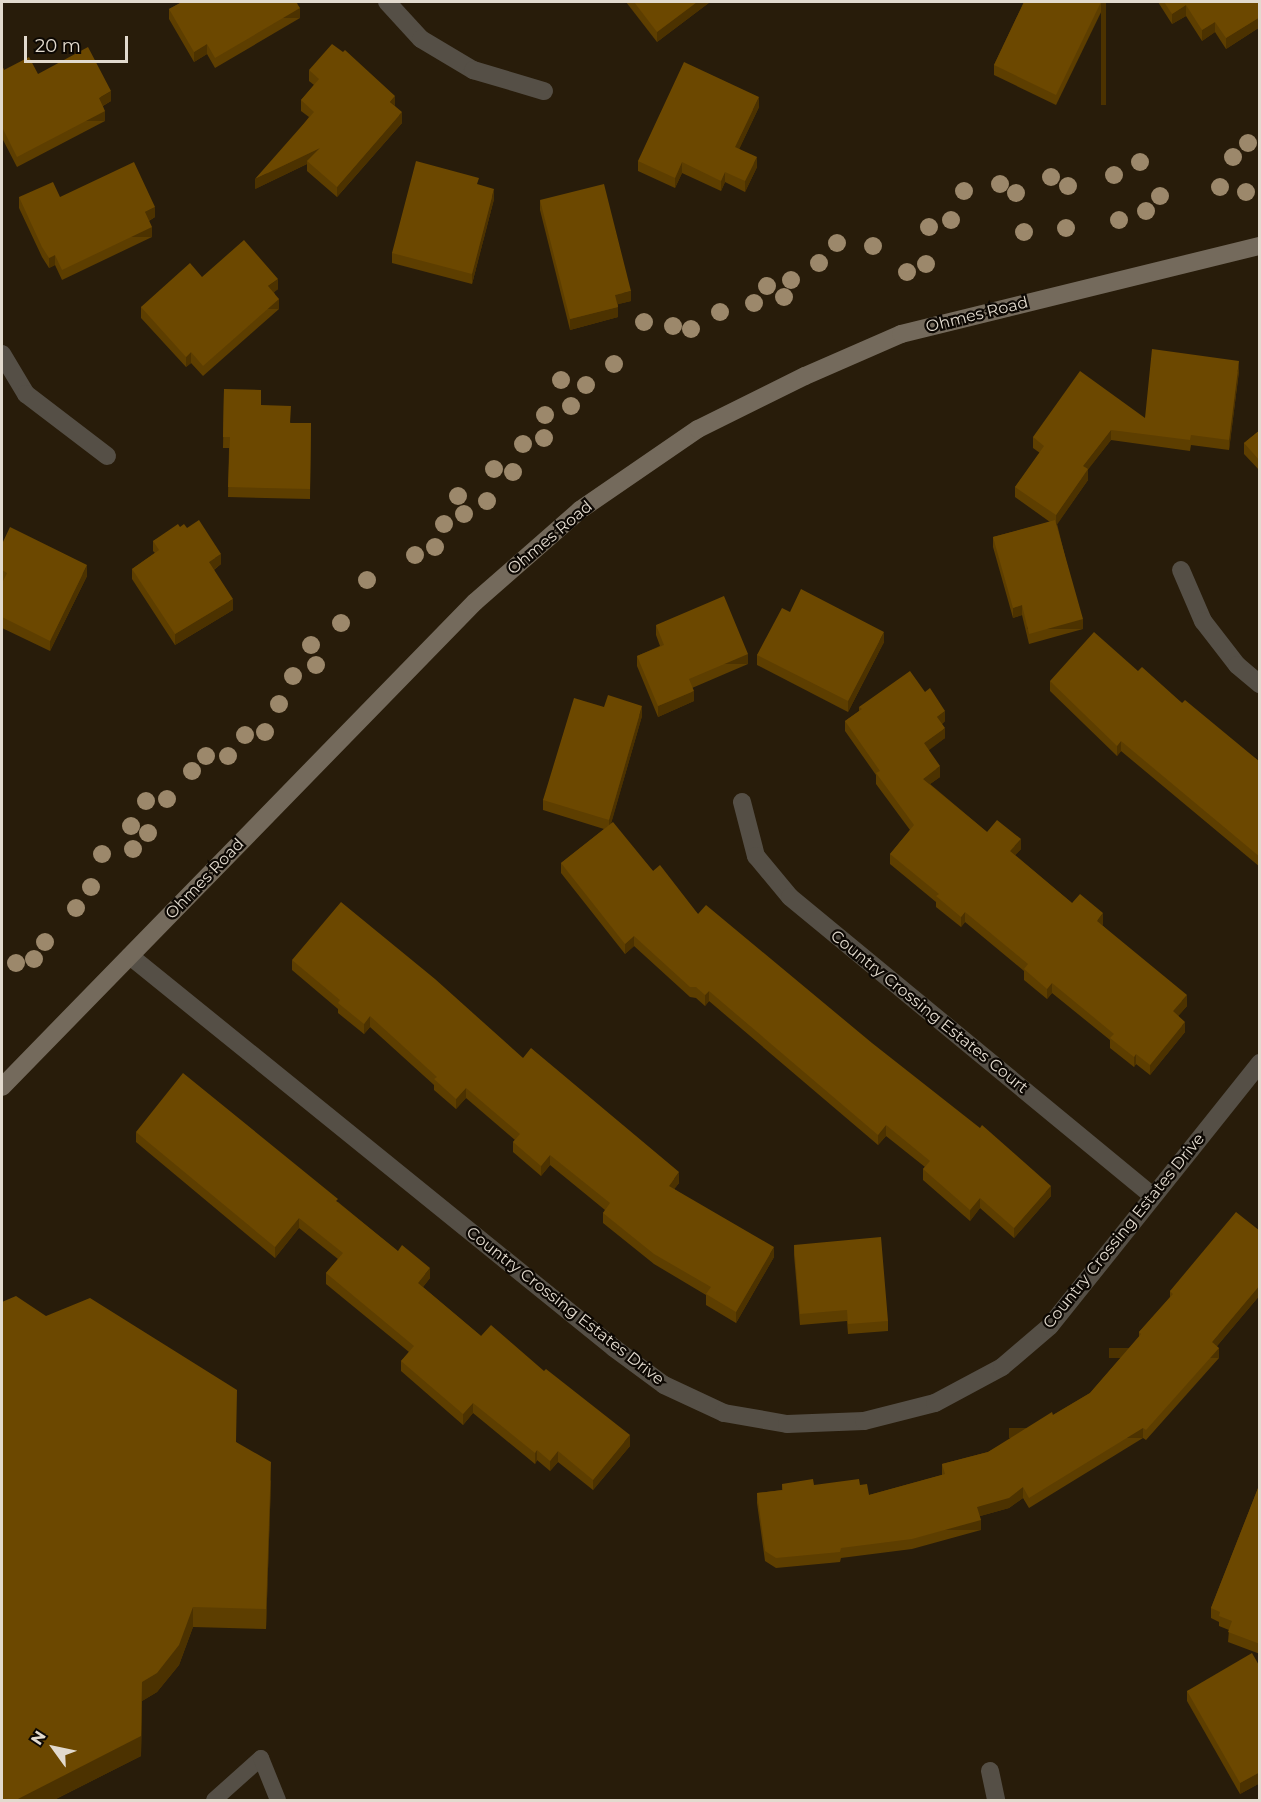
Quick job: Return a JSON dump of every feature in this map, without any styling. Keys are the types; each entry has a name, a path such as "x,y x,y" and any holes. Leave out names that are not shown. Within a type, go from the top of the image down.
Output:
{"main road":[{"name":"Ohmes Road","path":"2,1087 474,603 580,510 698,429 805,376 902,334 1260,246"}],"street":[{"path":"387,2 421,39 473,70 544,91"},
{"path":"2,354 26,394 107,456"},
{"path":"1181,570 1203,621 1237,665 1260,684"},
{"name":"Country Crossing Estates Court","path":"742,802 756,856 790,897 1152,1196"},
{"name":"Country Crossing Estates Drive","path":"130,956 614,1348 664,1385 724,1413 787,1424 864,1421 935,1403 1002,1367 1050,1326 1260,1063"},
{"path":"990,1771 996,1800"}],"lane":[{"path":"214,1800 261,1758 278,1800"}],"building":[{"path":"182,2 296,2 300,8 215,58 207,44 194,52 169,9"},
{"path":"634,2 697,2 657,32"},
{"path":"1024,2 1101,2 1056,95 994,65"},
{"path":"1164,2 1260,2 1260,17 1226,38 1215,22 1202,30 1186,5 1172,14"},
{"path":"332,44 343,52 345,50 395,96 390,102 402,112 337,187 307,161 320,148 255,179 314,112 301,100 319,79 309,70"},
{"path":"88,47 111,91 99,98 105,111 17,157 2,127 2,65 4,70 29,57 38,74"},
{"path":"684,62 759,97 735,147 757,157 745,181 725,172 721,181 682,162 675,178 638,161"},
{"path":"416,161 479,178 477,184 494,189 472,274 392,253"},
{"path":"134,162 155,207 145,212 152,227 62,270 55,255 49,258 42,247 19,197 53,182 60,197"},
{"path":"604,184 631,291 615,295 618,307 570,319 540,200"},
{"path":"244,240 278,279 268,286 279,299 203,366 191,352 186,357 141,307 190,263 202,277"},
{"path":"1152,349 1239,361 1229,440 1191,435 1190,440 1111,430 1083,466 1088,469 1056,515 1015,487 1044,446 1033,437 1080,371 1145,418"},
{"path":"224,389 261,390 261,405 291,406 290,423 311,423 310,489 228,487 230,437 223,437"},
{"path":"1260,430 1260,461 1244,443"},
{"path":"199,520 221,554 209,562 233,599 175,634 132,569 159,550 153,541 178,524 180,527 184,524 187,528"},
{"path":"1055,520 1083,619 1029,634 1022,605 1013,608 993,537"},
{"path":"10,527 87,565 50,641 2,617 2,583 7,573 2,570 2,544"},
{"path":"801,589 884,632 848,701 757,655 782,608 790,612"},
{"path":"724,596 748,654 689,679 694,691 658,706 637,656 664,645 656,625"},
{"path":"1094,632 1138,671 1142,667 1182,703 1185,700 1260,762 1260,857 1121,741 1117,746 1050,681"},
{"path":"910,671 925,692 930,688 945,711 937,717 945,728 924,743 940,766 923,779 987,832 997,820 1021,839 1010,851 1072,903 1080,894 1103,913 1097,921 1187,995 1173,1011 1185,1022 1150,1065 1136,1054 1134,1057 1110,1038 1114,1034 1052,983 1047,989 1024,969 1028,964 965,912 961,917 936,896 939,894 890,854 914,825 876,773 880,771 845,721 862,709 859,707"},
{"path":"608,695 642,706 609,820 543,800 574,698 604,707"},
{"path":"613,822 653,871 660,865 698,914 706,905 872,1043 980,1128 982,1125 1051,1186 1014,1228 980,1198 970,1210 923,1169 930,1161 886,1125 878,1135 709,991 705,995 696,987 690,987 634,936 625,944 561,863"},
{"path":"341,902 435,979 523,1058 531,1048 679,1172 669,1186 774,1247 736,1312 706,1294 711,1287 654,1254 603,1213 610,1203 550,1155 541,1166 513,1142 520,1134 466,1088 456,1099 434,1079 437,1077 370,1016 364,1024 338,1003 340,1000 292,960"},
{"path":"183,1073 398,1251 402,1245 430,1268 418,1283 481,1336 491,1325 544,1371 546,1369 630,1435 593,1480 558,1451 550,1461 537,1450 535,1453 473,1403 463,1414 401,1361 414,1346 326,1273 343,1253 299,1218 275,1247 136,1132"},
{"path":"1236,1212 1260,1231 1260,1285 1212,1342 1219,1348 1146,1430 1143,1428 1029,1498 1023,1487 1009,1498 977,1507 981,1520 912,1539 841,1548 840,1552 776,1558 765,1551 757,1493 783,1490 782,1484 813,1479 814,1485 859,1479 860,1485 867,1484 869,1495 945,1474 942,1464 988,1452 1052,1412 1053,1415 1090,1393 1141,1334 1139,1332 1173,1294 1170,1291"},
{"path":"881,1237 888,1321 848,1324 847,1310 800,1314 794,1245"},
{"path":"16,1296 46,1316 90,1298 237,1390 236,1442 271,1462 266,1609 193,1607 179,1645 157,1673 142,1682 141,1736 16,1800 2,1800 2,1302"},
{"path":"1260,1483 1260,1644 1228,1632 1232,1621 1219,1616 1220,1612 1211,1608"},
{"path":"1252,1653 1260,1667 1260,1772 1240,1783 1187,1691"}]}
